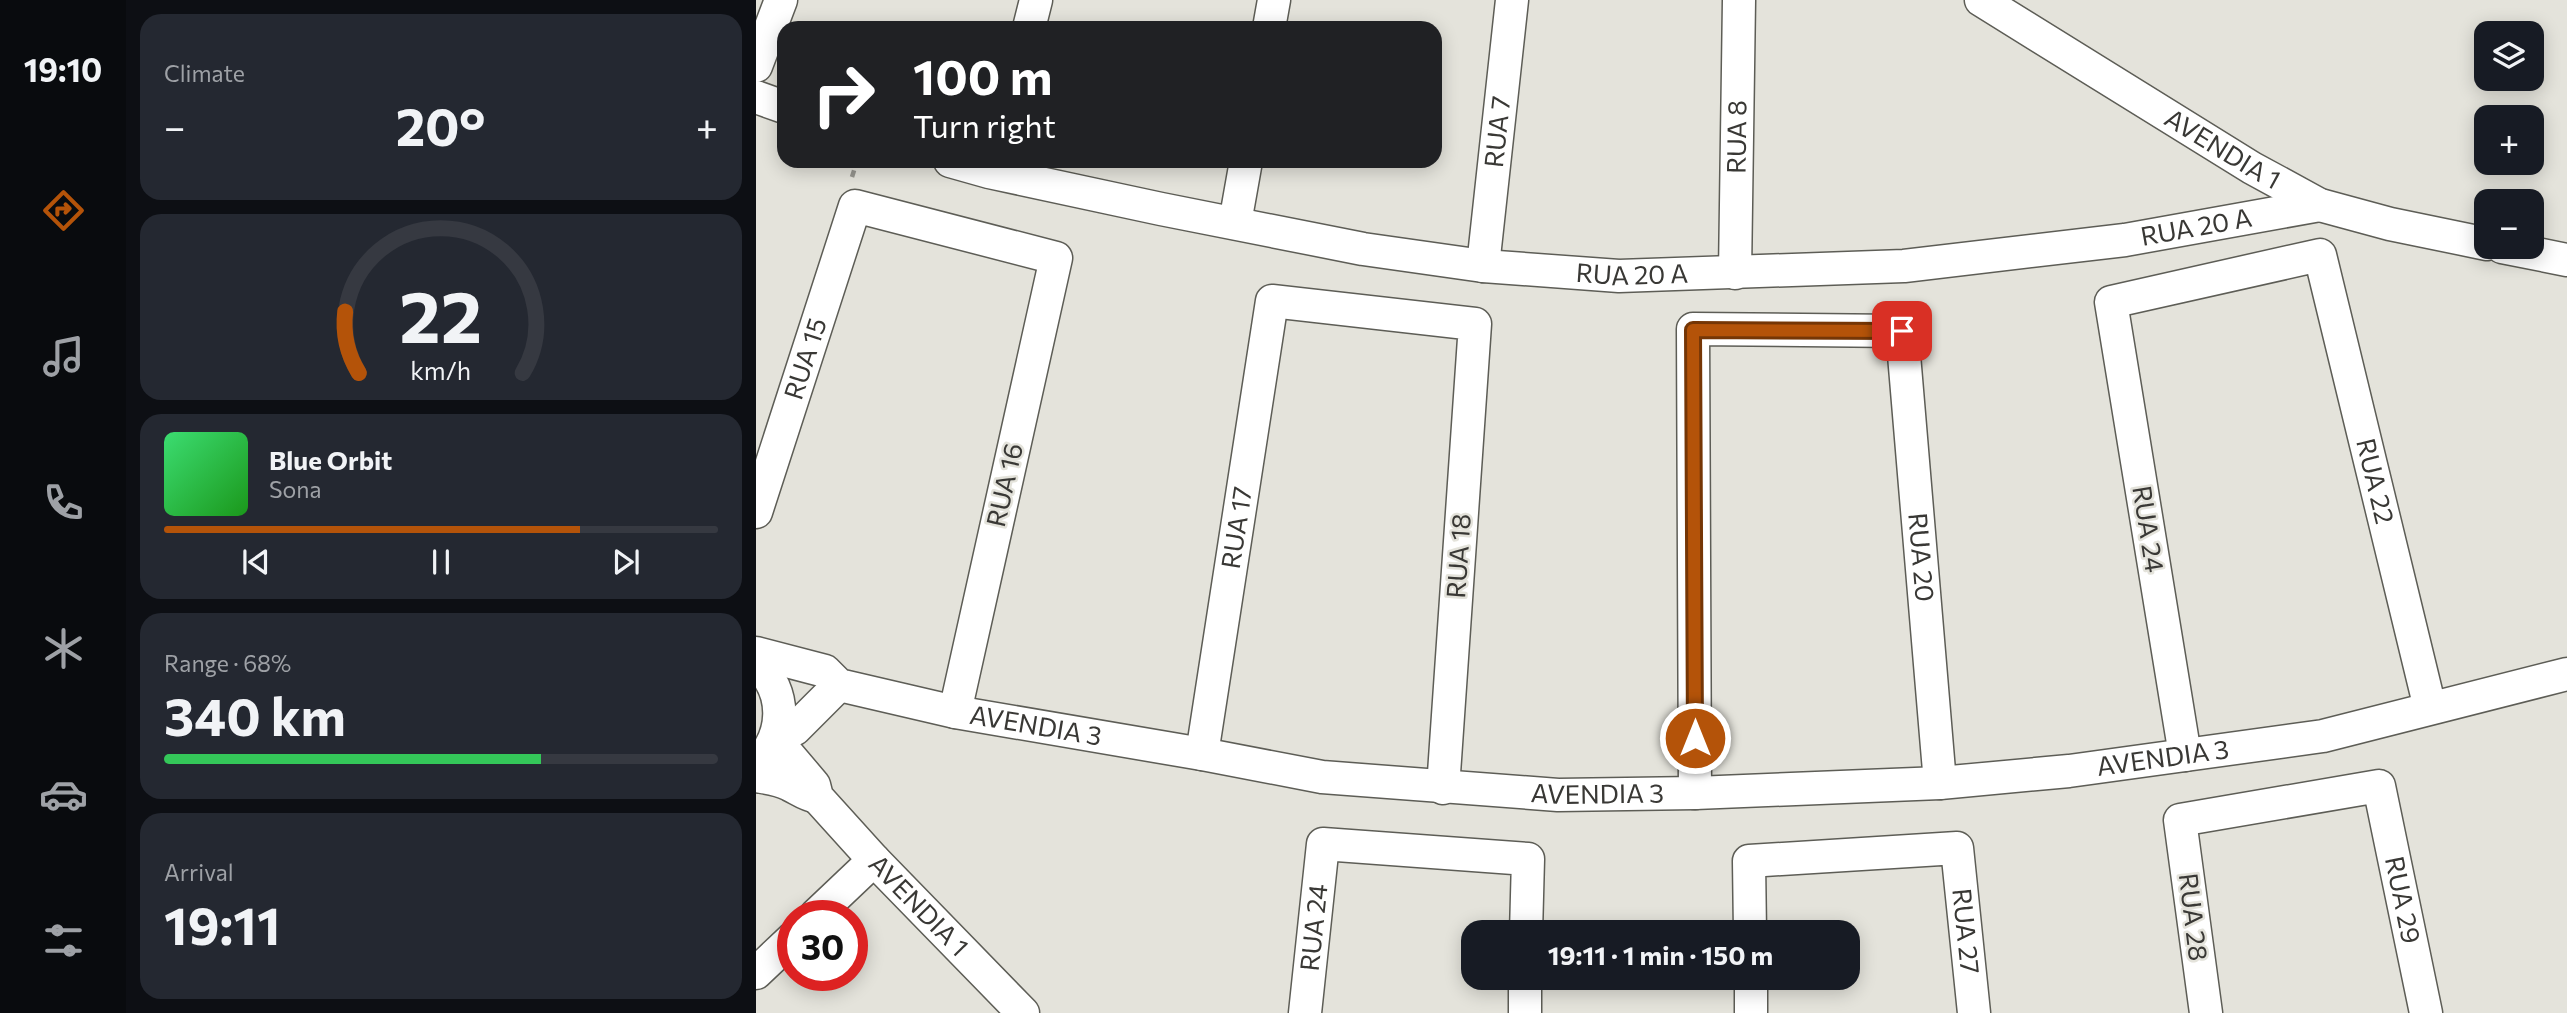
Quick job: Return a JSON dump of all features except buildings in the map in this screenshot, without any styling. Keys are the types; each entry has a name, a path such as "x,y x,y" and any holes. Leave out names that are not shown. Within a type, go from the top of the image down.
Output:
{"street":[{"path":"756,66 781,0"},
{"path":"1031,21 1036,0"},
{"path":"1270,21 1274,0"},
{"name":"RUA 7","path":"1483,266 1512,0"},
{"name":"RUA 8","path":"1735,273 1739,0"},
{"name":"AVENDIA 1","path":"1981,0 2252,168 2320,205 2390,224 2474,241"},
{"path":"756,97 777,104"},
{"name":"RUA 20 A","path":"994,168 1363,249 1483,266 1619,276 1930,263 2124,240 2320,205"},
{"path":"1236,223 1245,168"},
{"name":"RUA 16","path":"855,206 1056,258 955,712"},
{"name":"RUA 15","path":"756,512 855,206"},
{"path":"2544,255 2567,260"},
{"name":"RUA 22","path":"2111,302 2320,256 2430,708"},
{"name":"RUA 18","path":"1272,301 1475,324 1443,788"},
{"name":"RUA 17","path":"1202,754 1272,301"},
{"name":"RUA 24","path":"2111,302 2185,755"},
{"name":"RUA 20","path":"1695,793 1693,330 1902,331 1940,783"},
{"name":"AVENDIA 3","path":"756,653 825,671 839,685 955,712 1202,754 1322,778 1558,795 1695,793 1940,783 2069,771 2323,736 2567,674"},
{"path":"756,663 769,676 780,707 780,723 775,738 768,753 756,765"},
{"path":"775,738 794,729 839,685"},
{"name":"AVENDIA 1","path":"775,738 814,785 817,797 874,860 1023,1013"},
{"name":"AVENDIA 1","path":"756,776 774,778 806,795 817,797"},
{"name":"RUA 29","path":"2180,820 2379,786 2426,1013"},
{"name":"RUA 28","path":"2180,820 2206,1013"},
{"name":"RUA 24","path":"1306,1013 1323,844 1528,859 1526,920"},
{"name":"RUA 27","path":"1750,920 1749,861 1956,848 1974,1013"},
{"path":"832,900 874,860"},
{"path":"756,973 777,953"},
{"path":"1525,990 1525,1013"},
{"path":"1751,990 1751,1013"}],"route":[{"path":"1695,738 1693,330 1902,331"}]}
